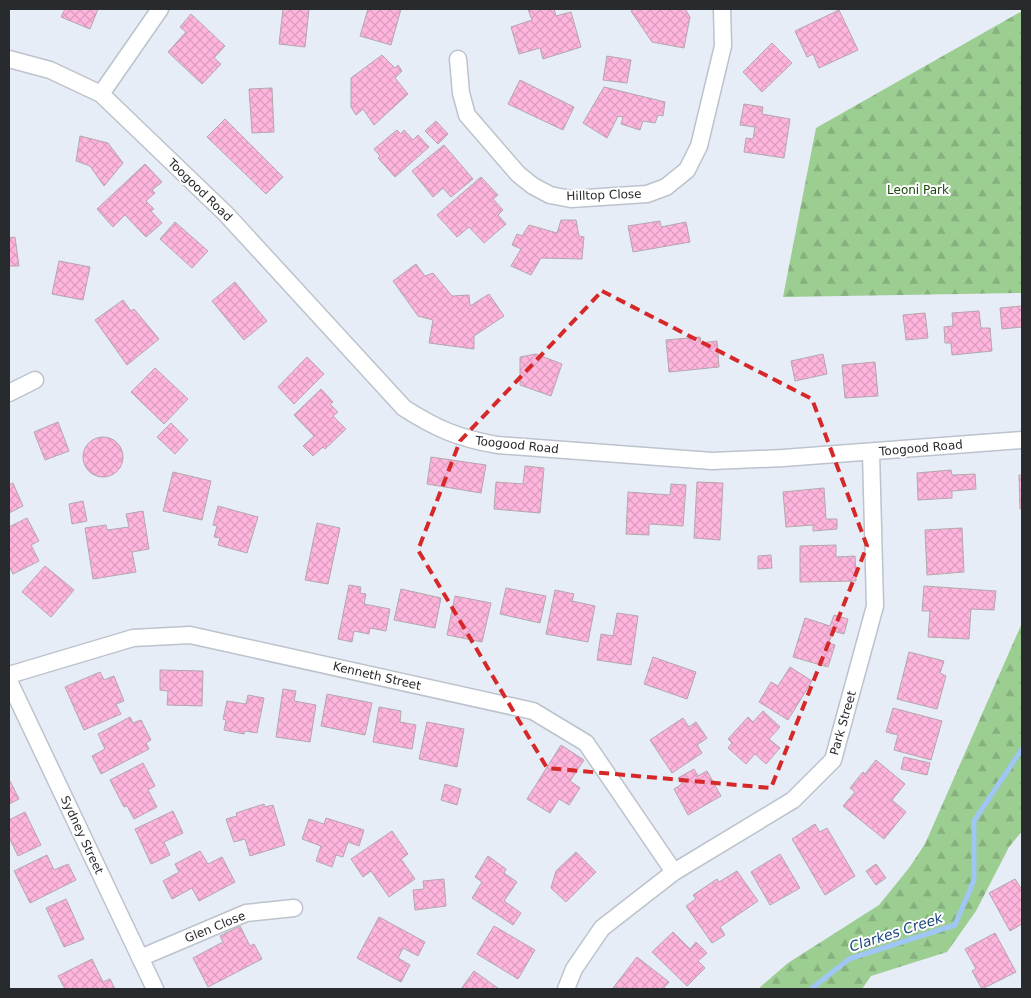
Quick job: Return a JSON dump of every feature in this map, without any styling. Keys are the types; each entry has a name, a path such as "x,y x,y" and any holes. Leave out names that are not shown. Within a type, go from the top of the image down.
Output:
{"street":[{"path":"101,94 160,9"},
{"name":"Hilltop Close","path":"458,59 461,93 467,115 518,174 533,186 550,195 571,199 647,194 666,187 687,170 699,146 723,46 722,9"},
{"name":"Toogood Road","path":"9,59 50,70 101,94 226,214 404,408 433,427 469,440 497,445 712,461 783,458 1022,440"},
{"path":"9,393 35,380"},
{"name":"Park Street","path":"566,989 574,969 602,928 674,872 793,800 833,760 875,606 871,452"},
{"name":"Kenneth Street","path":"9,675 133,638 190,635 533,711 586,743 674,872"},
{"name":"Sydney Street","path":"9,681 155,989"},
{"name":"Glen Close","path":"140,958 246,913 294,908"}],"highlighted area":[{"path":"602,291 812,399 867,546 771,788 547,768 418,550 460,441"}],"green space":[{"name":"Leoni Park","path":"1022,11 1022,293 783,297 816,128"},
{"path":"1022,623 1022,831 1009,847 976,911 947,952 871,976 862,989 758,989 788,963 879,905 909,868 925,844"}],"building":[{"path":"65,9 98,9 90,29 61,17"},
{"path":"283,9 309,9 305,47 279,44"},
{"path":"368,9 401,9 391,45 360,36"},
{"path":"528,9 554,9 556,16 571,12 581,47 543,59 540,48 519,54 511,27 532,20"},
{"path":"634,9 685,9 690,17 684,48 652,42 631,11"},
{"path":"839,10 858,50 819,68 813,54 807,57 795,31"},
{"path":"191,14 225,46 214,58 221,64 202,84 168,52 186,32 180,27"},
{"path":"772,43 792,63 762,92 743,72"},
{"path":"382,55 395,68 398,65 402,71 395,78 408,94 374,125 363,109 356,115 351,107 351,78"},
{"path":"607,56 631,60 627,83 603,80"},
{"path":"520,80 574,107 563,130 508,104"},
{"path":"604,87 665,102 663,116 658,115 655,123 643,121 640,130 621,124 623,117 618,116 607,138 583,123"},
{"path":"272,88 274,132 252,133 249,89"},
{"path":"744,104 763,107 762,114 790,119 784,158 744,152 746,138 753,139 755,127 740,125"},
{"path":"225,119 283,177 266,194 207,137"},
{"path":"436,121 448,134 438,144 425,131"},
{"path":"397,130 401,134 404,130 413,140 418,135 429,147 395,177 378,158 380,156 374,149"},
{"path":"80,136 108,143 123,163 104,186 90,166 76,161"},
{"path":"444,145 473,179 451,197 443,188 433,197 412,171"},
{"path":"145,164 162,182 152,190 155,193 146,201 154,209 151,211 162,223 146,237 125,215 113,227 97,209"},
{"path":"481,177 498,195 493,199 503,210 498,215 506,224 484,243 469,227 457,237 437,215"},
{"path":"561,220 576,220 579,236 584,237 582,259 541,258 531,275 511,266 521,249 512,245 517,234 522,236 529,225 557,233"},
{"path":"660,221 661,227 686,222 690,242 633,252 628,226"},
{"path":"175,222 208,251 192,268 160,239"},
{"path":"15,237 19,266 9,266 9,238"},
{"path":"59,261 90,267 83,300 52,294"},
{"path":"416,264 425,276 433,273 452,296 469,295 470,306 489,294 504,316 474,336 474,349 429,343 433,320 418,316 393,281"},
{"path":"235,282 267,321 244,340 212,301"},
{"path":"123,300 131,311 134,309 159,339 127,365 95,320"},
{"path":"1022,306 1022,327 1002,329 1000,308"},
{"path":"979,311 981,328 990,328 992,351 952,355 951,343 945,343 944,327 953,326 952,313"},
{"path":"925,313 928,338 906,340 903,315"},
{"path":"700,337 701,343 717,341 719,367 669,372 666,340"},
{"path":"536,354 562,364 551,396 520,385 520,357"},
{"path":"823,354 827,374 795,381 791,361"},
{"path":"307,357 324,374 294,404 278,387"},
{"path":"875,362 878,396 845,398 842,365"},
{"path":"155,368 188,399 164,424 131,392"},
{"path":"321,389 333,402 330,404 338,412 333,416 346,429 325,449 323,447 313,456 303,446 314,436 294,415"},
{"path":"58,422 69,451 45,460 34,432"},
{"path":"171,423 188,440 175,454 157,437"},
{"path":"103,437 117,443 123,457 117,471 103,477 89,471 83,457 89,443"},
{"path":"431,457 486,465 481,493 427,484"},
{"path":"525,466 544,468 540,513 494,509 496,482 523,484"},
{"path":"951,470 952,475 975,474 976,489 952,491 952,498 918,500 917,473"},
{"path":"173,472 211,481 202,520 163,511"},
{"path":"1019,475 1022,475 1022,509 1020,509"},
{"path":"697,482 723,483 720,540 694,538"},
{"path":"13,483 23,506 9,513 9,485"},
{"path":"671,484 686,485 683,526 649,524 649,535 626,534 628,492 670,495"},
{"path":"824,488 826,519 837,519 837,529 813,531 813,525 786,527 783,492"},
{"path":"83,501 87,521 72,524 69,504"},
{"path":"218,506 258,517 247,553 218,545 220,538 214,537 217,526 213,525"},
{"path":"143,511 149,549 132,552 136,572 93,579 85,528 106,525 107,530 129,527 126,514"},
{"path":"27,518 39,541 31,545 39,561 13,574 9,566 9,527"},
{"path":"317,523 340,528 328,584 305,580"},
{"path":"962,528 964,572 927,575 925,530"},
{"path":"836,545 836,557 855,556 856,581 800,582 800,546"},
{"path":"771,555 772,568 758,569 758,556"},
{"path":"45,566 74,590 51,617 22,592"},
{"path":"349,585 361,587 360,593 366,594 364,604 390,609 386,631 370,628 369,634 354,631 352,642 338,639"},
{"path":"924,586 996,591 994,610 971,609 969,639 928,637 930,611 922,611"},
{"path":"506,588 546,596 540,623 500,614"},
{"path":"401,589 441,598 435,628 394,620"},
{"path":"555,590 574,594 572,601 595,606 588,642 546,634"},
{"path":"455,596 491,603 482,642 447,635"},
{"path":"617,613 638,616 631,665 597,660 601,634 613,636"},
{"path":"834,615 848,619 844,634 833,631 829,643 835,645 828,667 793,657 805,618 830,626"},
{"path":"909,652 944,661 940,673 946,676 937,709 897,699"},
{"path":"653,657 696,672 687,699 644,684"},
{"path":"790,667 812,681 788,720 759,702 771,682 778,686"},
{"path":"160,670 203,671 202,706 167,705 168,691 160,690"},
{"path":"100,672 104,680 114,676 124,701 116,704 121,714 84,730 65,687"},
{"path":"283,689 296,691 294,701 316,705 310,742 276,737"},
{"path":"327,694 372,703 365,735 321,726"},
{"path":"248,695 264,698 257,733 245,731 244,734 224,730 226,720 223,719 227,701 246,704"},
{"path":"379,707 401,711 400,722 416,725 412,749 373,742"},
{"path":"893,708 942,721 931,760 894,750 898,735 886,732"},
{"path":"763,711 780,727 769,739 780,748 766,764 755,754 746,764 728,748 732,743 728,739 748,717 753,722"},
{"path":"130,717 133,723 141,720 151,740 146,743 149,749 101,774 92,756 105,749 98,734"},
{"path":"683,718 689,727 696,722 707,738 697,745 702,753 672,773 650,740"},
{"path":"427,722 464,729 457,767 419,759"},
{"path":"561,745 584,760 570,781 580,788 569,805 559,799 550,813 527,799"},
{"path":"904,757 930,763 927,775 901,769"},
{"path":"876,760 905,784 892,800 906,812 884,839 843,806 855,792 850,788"},
{"path":"143,763 155,786 148,790 157,807 134,819 127,806 124,807 110,780"},
{"path":"694,769 698,776 707,771 721,796 688,815 674,789 682,784 678,778"},
{"path":"9,782 19,799 9,804"},
{"path":"445,784 461,789 457,805 441,800"},
{"path":"264,804 265,807 273,805 285,845 250,856 245,839 234,842 226,819 237,816 236,813"},
{"path":"173,811 183,833 164,842 170,855 151,864 135,829"},
{"path":"25,812 41,845 18,856 9,837 9,820"},
{"path":"326,818 364,830 359,846 348,842 343,857 336,855 332,867 316,861 321,846 302,839 309,819 324,824"},
{"path":"815,824 820,832 827,828 855,876 825,895 792,839"},
{"path":"392,831 408,854 401,859 415,879 389,897 371,871 363,877 351,859"},
{"path":"200,851 208,864 222,857 235,882 199,901 192,888 172,899 163,881 179,872 175,864"},
{"path":"576,852 596,872 566,902 551,888 556,871"},
{"path":"780,854 800,888 770,905 751,872"},
{"path":"47,855 54,870 68,864 76,880 30,903 14,871"},
{"path":"488,856 506,869 504,873 517,882 504,901 521,913 513,925 472,898 482,882 475,877"},
{"path":"876,864 886,878 876,885 866,871"},
{"path":"737,871 758,901 720,927 725,935 712,943 686,906 696,899 693,895 717,879 719,882"},
{"path":"444,879 446,906 415,910 413,890 424,889 423,881"},
{"path":"1015,879 1022,887 1022,924 1010,931 989,893"},
{"path":"66,899 84,939 64,947 46,908"},
{"path":"379,917 425,942 418,956 403,948 398,958 410,965 401,982 357,958"},
{"path":"240,926 250,946 254,944 262,959 208,987 193,958 223,942 220,936"},
{"path":"494,926 535,950 518,979 477,954"},
{"path":"673,932 690,949 696,942 707,953 698,961 705,968 687,986 652,952"},
{"path":"995,933 1016,972 982,989 972,971 976,969 965,949"},
{"path":"637,957 669,982 663,989 613,988"},
{"path":"92,959 103,982 110,979 115,989 65,989 58,976"},
{"path":"474,971 499,989 461,989"}],"waterway":[{"name":"Clarkes Creek","path":"811,989 849,959 955,925 974,880 974,821 1022,749"}]}
